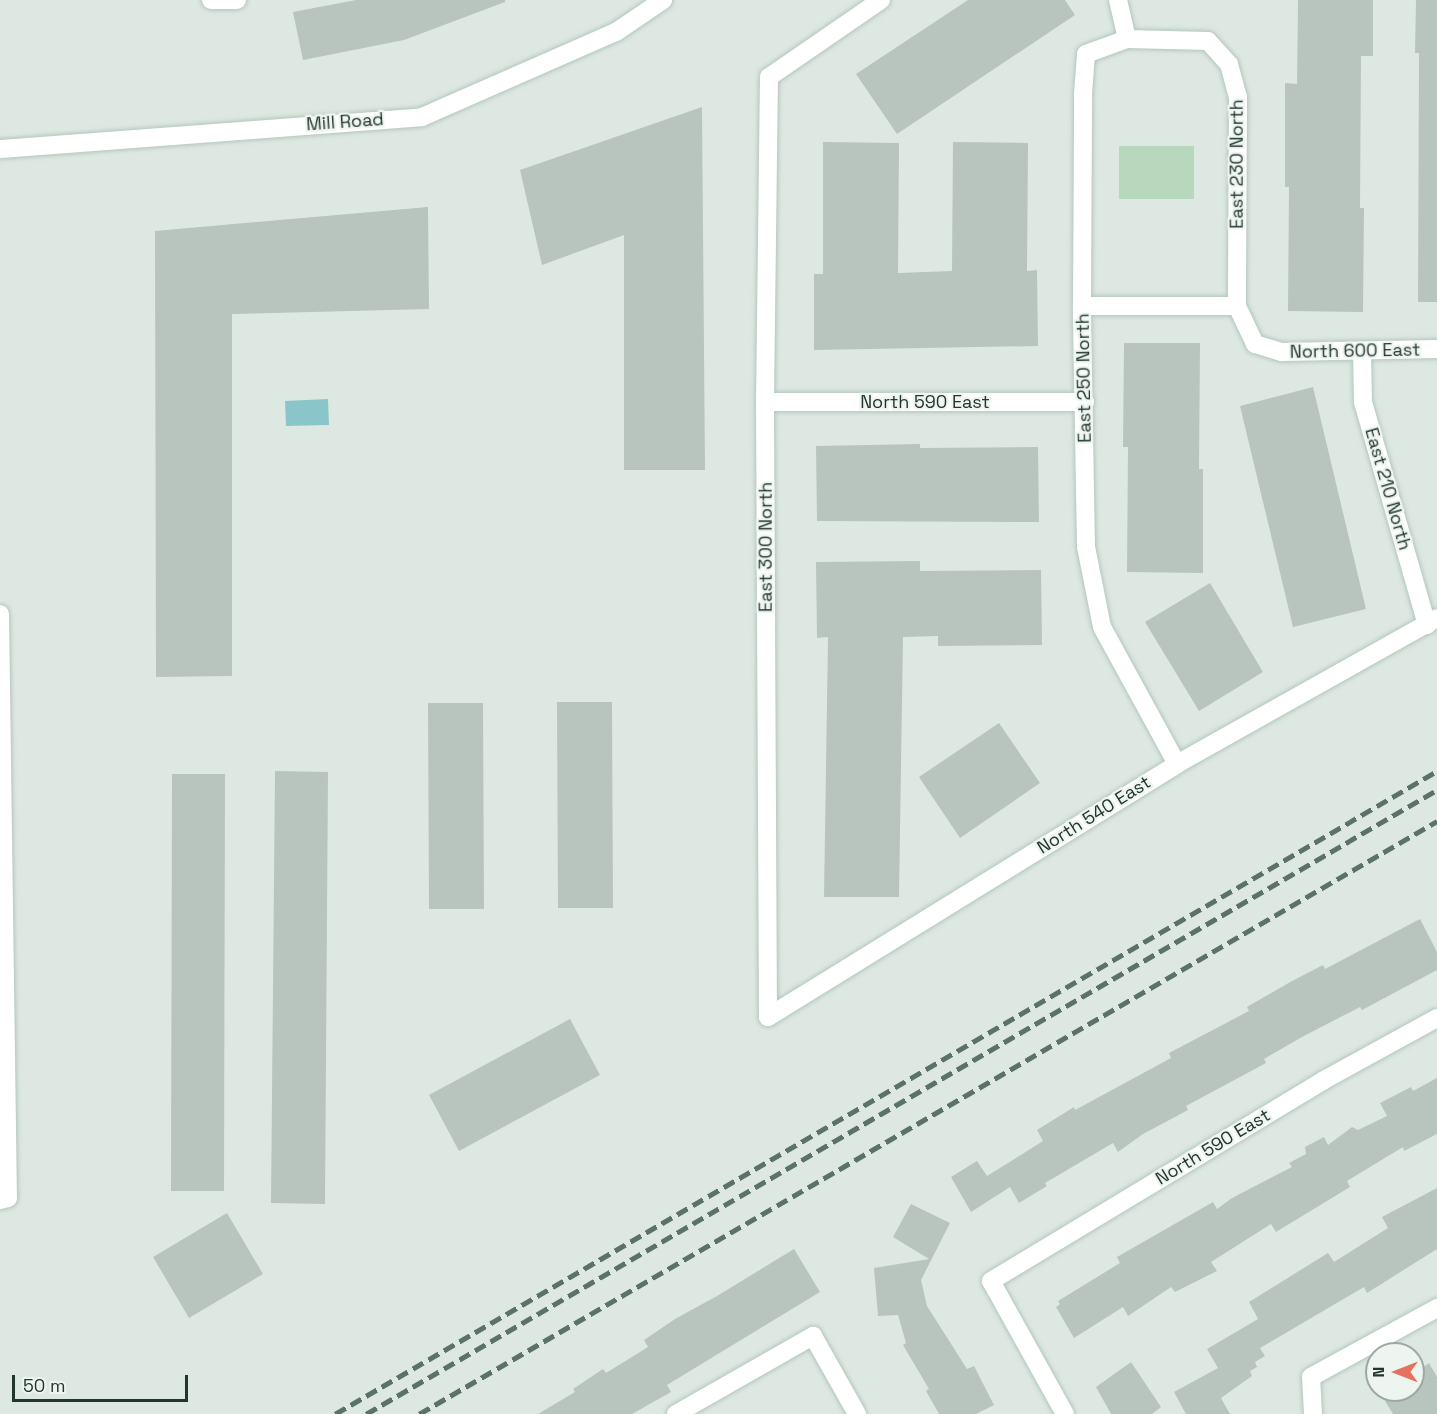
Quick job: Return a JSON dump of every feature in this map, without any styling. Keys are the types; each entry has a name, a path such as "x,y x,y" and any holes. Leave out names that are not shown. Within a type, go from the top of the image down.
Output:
{"street":[{"path":"211,0 237,0"},
{"name":"Mill Road","path":"0,149 422,117 616,32 663,0"},
{"name":"East 300 North","path":"768,1017 765,402 769,77 880,0"},
{"path":"1119,0 1127,39"},
{"name":"East 230 North","path":"1127,39 1208,41 1229,64 1238,97 1237,306"},
{"name":"East 250 North","path":"1127,39 1086,54 1083,94 1082,306 1086,547 1102,627 1177,764"},
{"path":"1082,306 1237,306"},
{"name":"North 600 East","path":"1237,306 1255,344 1282,352 1437,349"},
{"name":"East 210 North","path":"1362,351 1363,402 1432,622"},
{"name":"North 590 East","path":"765,402 1085,402"},
{"path":"0,614 4,1199"},
{"name":"North 540 East","path":"768,1017 1177,764 1432,622"},
{"name":"North 590 East","path":"1065,1414 991,1281 1324,1080 1437,1018"},
{"path":"1313,1414 1311,1377 1437,1308"},
{"path":"676,1414 813,1336 857,1414"}],"green space":[{"path":"1119,146 1194,146 1194,199 1119,199"}],"water":[{"path":"328,399 329,425 286,426 285,401"}],"building":[{"path":"356,0 505,0 505,2 404,40 303,60 293,12"},
{"path":"968,0 1065,0 1075,15 897,134 856,74"},
{"path":"1298,0 1373,0 1373,56 1361,56 1360,208 1364,208 1363,312 1288,311 1289,187 1285,187 1285,83 1297,84"},
{"path":"1416,0 1437,0 1437,302 1418,302 1419,53 1415,53"},
{"path":"702,107 705,470 624,470 624,235 542,265 520,170"},
{"path":"823,142 899,143 898,273 952,271 953,142 1028,143 1027,271 1037,270 1038,346 814,350 814,274 823,274"},
{"path":"428,207 429,309 232,314 232,676 156,677 155,231"},
{"path":"1124,343 1200,343 1199,469 1203,469 1203,573 1127,572 1128,447 1123,447"},
{"path":"1313,387 1366,609 1293,627 1240,406"},
{"path":"920,444 920,448 1038,447 1039,522 817,521 816,446"},
{"path":"920,561 920,571 1041,570 1042,645 938,646 938,636 903,637 899,897 824,897 828,637 817,638 816,562"},
{"path":"1210,583 1263,672 1199,711 1145,622"},
{"path":"557,702 612,702 613,908 558,908"},
{"path":"428,703 483,703 484,909 429,909"},
{"path":"999,723 1040,783 960,838 919,777"},
{"path":"275,771 328,772 325,1204 271,1203"},
{"path":"172,774 225,774 224,1191 171,1191"},
{"path":"1420,919 1437,952 1437,970 1362,1010 1360,1007 1302,1037 1264,1059 1266,1063 1186,1106 1188,1110 1143,1134 1118,1152 1113,1143 1045,1183 1047,1186 1019,1203 1010,1187 971,1212 951,1177 977,1161 987,1176 1043,1141 1037,1130 1074,1107 1075,1110 1171,1058 1169,1053 1249,1011 1247,1007 1292,981 1323,965 1325,969"},
{"path":"570,1019 600,1075 459,1151 429,1095"},
{"path":"1437,1078 1437,1134 1404,1151 1403,1147 1347,1181 1350,1187 1276,1232 1271,1224 1211,1262 1217,1271 1175,1292 1171,1287 1128,1316 1123,1307 1074,1338 1056,1307 1060,1304 1058,1301 1120,1263 1117,1257 1213,1202 1217,1209 1232,1198 1292,1167 1289,1163 1306,1154 1305,1147 1324,1137 1328,1145 1352,1127 1358,1130 1387,1116 1380,1103 1411,1087 1413,1091"},
{"path":"1437,1188 1437,1249 1367,1293 1364,1287 1260,1348 1265,1356 1255,1362 1257,1367 1250,1371 1252,1376 1221,1398 1230,1414 1186,1414 1174,1392 1218,1368 1207,1349 1258,1319 1249,1302 1328,1253 1334,1262 1388,1228 1382,1217"},
{"path":"911,1204 950,1223 921,1280 927,1306 967,1369 974,1366 994,1405 976,1414 939,1414 926,1391 929,1389 903,1345 906,1343 898,1315 878,1316 874,1268 929,1259 893,1237"},
{"path":"227,1213 263,1274 189,1318 153,1257"},
{"path":"794,1249 820,1292 667,1385 671,1392 632,1414 538,1414 575,1392 573,1389 603,1369 606,1373 648,1347 644,1340 675,1319"},
{"path":"1131,1362 1161,1407 1152,1414 1111,1414 1096,1387"},
{"path":"1429,1363 1437,1377 1437,1414 1393,1414 1386,1402 1425,1402 1425,1366"}],"railway":[{"path":"335,1414 1437,771"},
{"path":"366,1414 1437,790"},
{"path":"419,1414 1437,821"}]}
